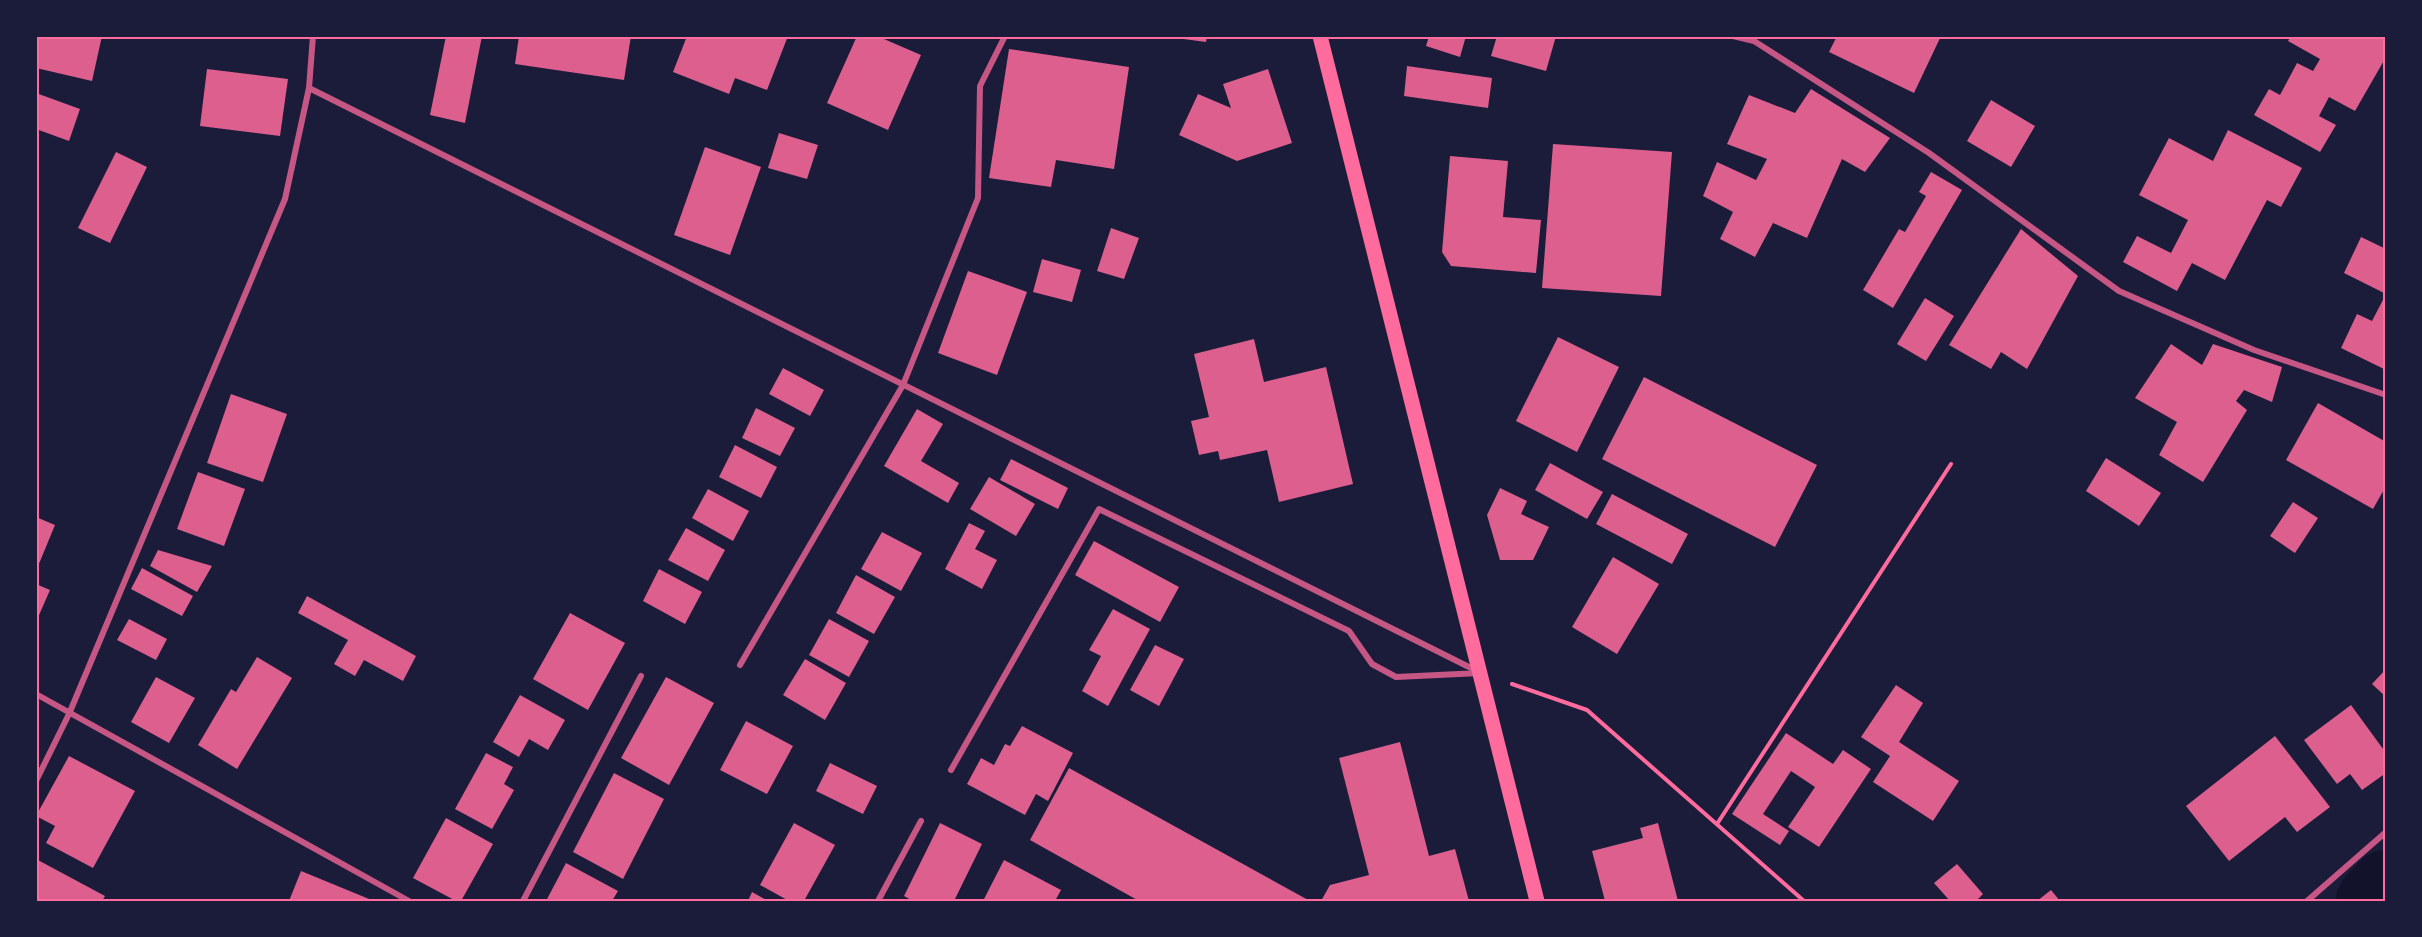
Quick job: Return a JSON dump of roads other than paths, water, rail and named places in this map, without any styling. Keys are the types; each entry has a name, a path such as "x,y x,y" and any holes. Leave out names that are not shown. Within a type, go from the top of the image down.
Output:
{"main road":[{"path":"1320,36 1537,901"}],"street":[{"path":"36,781 69,714 285,200 309,88 313,36"},
{"path":"740,665 903,385 978,198 980,86 1005,36"},
{"path":"1733,36 1754,41 1929,153 2119,291 2254,350 2386,395"},
{"path":"309,88 1480,673"},
{"path":"951,770 1099,509 1349,631 1372,664 1396,677 1480,673"},
{"path":"523,901 641,676"},
{"path":"36,694 409,901"},
{"path":"878,901 921,821"},
{"path":"2307,901 2386,832"}],"waterway":[{"path":"2372,901 2386,886"}]}
